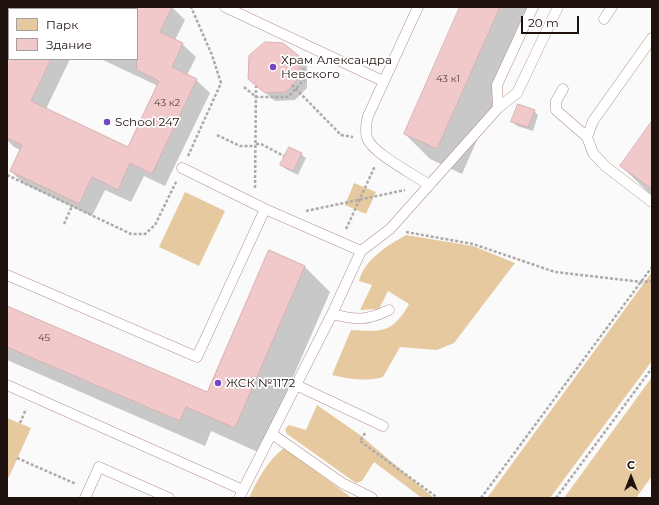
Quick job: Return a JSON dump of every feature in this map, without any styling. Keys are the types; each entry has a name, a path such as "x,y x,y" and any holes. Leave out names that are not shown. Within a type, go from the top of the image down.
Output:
{"lane":[{"path":"225,7 383,81"},
{"path":"418,7 383,81 368,116 366,127 367,139 374,148 429,185"},
{"path":"498,108 497,85 533,7"},
{"path":"7,385 241,494 332,314 361,251 390,229 498,108 517,93 558,7"},
{"path":"604,19 612,7"},
{"path":"587,137 593,121 652,38"},
{"path":"563,89 556,101 556,110 587,137 593,153 605,166 652,202"},
{"path":"182,168 264,209 361,251"},
{"path":"7,275 197,357 264,209"},
{"path":"332,314 356,320 375,317 389,310"},
{"path":"296,385 383,426"},
{"path":"272,434 342,483 372,498"},
{"path":"87,494 99,467 169,498"}],"path":[{"path":"7,175 131,234 144,234 155,225 221,83 212,55 191,7"},
{"path":"244,87 256,97 288,96 304,80 303,44"},
{"path":"292,85 341,135"},
{"path":"255,193 256,86"},
{"path":"218,135 240,146 261,144 284,156"},
{"path":"340,242 381,153"},
{"path":"280,216 429,185"},
{"path":"64,224 72,206"},
{"path":"390,229 473,244 555,272 642,282 652,281"},
{"path":"481,498 652,267"},
{"path":"556,498 652,368"},
{"path":"372,421 360,441 438,498"},
{"path":"17,458 87,494"}],"green space":[{"path":"354,183 376,192 366,214 345,205"},
{"path":"185,192 225,211 199,266 159,247"},
{"path":"406,235 473,246 515,263 454,343 437,350 400,347 383,377 376,379 345,378 332,375 351,330 371,331 386,329 398,321 409,304 388,291 379,309 360,310 372,285 359,281 366,266 385,248"},
{"path":"652,272 652,361 550,498 487,498"},
{"path":"652,377 652,476 636,498 564,498"},
{"path":"317,405 360,435 434,498 422,498 374,462 362,481 356,483 287,434 285,429 289,425 306,430"},
{"path":"7,418 31,428 9,477 7,476"},
{"path":"284,448 352,498 249,498 256,484 273,458"}],"building":[{"path":"172,7 160,32 183,43 172,67 197,79 152,174 130,163 118,190 92,177 79,204 10,171 22,145 7,138 7,59 51,60 31,101 128,147 159,81 137,70 137,8"},
{"path":"460,7 500,7 437,149 404,134"},
{"name":"Храм Александра Невского","path":"265,42 283,43 299,56 299,78 286,92 265,93 248,79 249,56"},
{"path":"518,104 535,110 528,127 511,122"},
{"path":"652,121 652,189 620,166"},
{"path":"289,147 302,153 293,171 280,165"},
{"path":"269,250 305,266 235,428 186,407 180,421 7,347 7,306 207,392"}],"place":[{"name":"Храм Александра Невского","path":"273,67"},
{"name":"School 247","path":"107,122"},
{"name":"ЖСК №1172","path":"218,383"}]}
